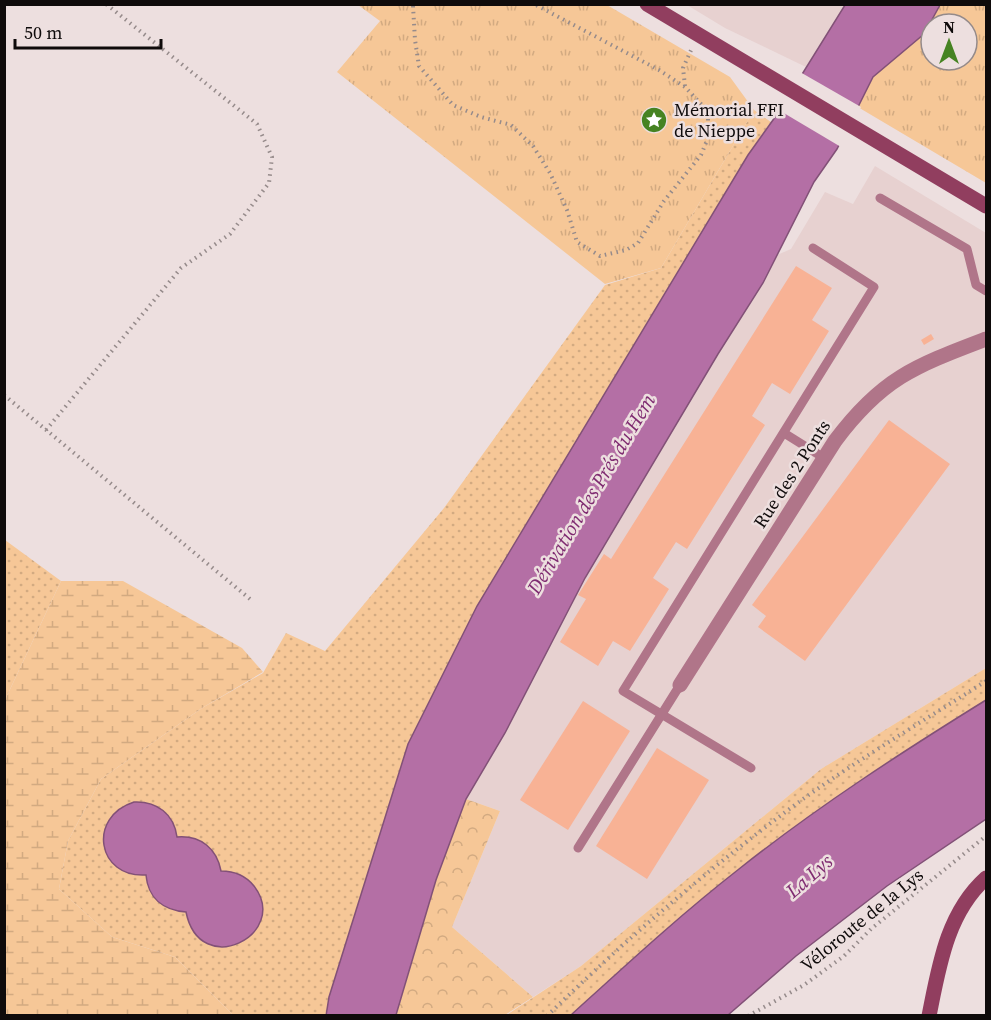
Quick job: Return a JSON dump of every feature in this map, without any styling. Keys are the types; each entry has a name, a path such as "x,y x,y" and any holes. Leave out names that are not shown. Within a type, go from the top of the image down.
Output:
{"main road":[{"path":"647,4 987,206"},
{"path":"929,1016 943,952 954,921 968,897 987,878"}],"street":[{"name":"Rue des 2 Ponts","path":"680,685 824,458 858,412 885,387 918,366 987,339"}],"lane":[{"path":"880,198 966,249 976,285 987,291"},
{"path":"751,768 623,691 874,287 813,248"},
{"path":"784,433 824,458"},
{"path":"579,848 680,685"}],"path":[{"path":"46,430 181,268 230,234 269,183 272,157 257,124 106,4"},
{"path":"412,5 419,66 453,105 481,117 511,125 532,146 550,173 567,210 577,242 600,256 626,250 638,243 664,201 701,155 708,138 708,116 702,105 685,87 659,70 534,4"},
{"path":"685,87 682,68 699,35"},
{"path":"4,395 250,600"},
{"path":"547,1016 597,967 691,887 795,806 873,752 987,681"},
{"name":"Véloroute de la Lys","path":"748,1016 804,985 844,956 871,929 987,836"}],"shaded area":[{"path":"687,5 845,5 806,67 725,28"},
{"path":"875,166 986,233 986,668 821,769 581,966 533,997 452,927 500,811 466,799 505,733 585,578 718,354 763,283 777,255 791,249 825,192 853,204"}],"green space":[{"path":"358,5 607,5 730,77 754,110 661,268 605,284 337,72 380,21"},
{"path":"903,5 986,5 986,183 846,100"},
{"path":"754,110 771,122 748,155 477,606 408,744 329,997 326,1015 233,1015 175,957 112,937 59,889 68,841 101,779 202,708 263,673 286,633 325,651 444,508 605,285 661,268"},
{"path":"5,540 61,581 5,700"},
{"path":"61,581 123,581 242,648 263,672 202,708 101,779 68,841 59,889 112,937 175,957 233,1015 5,1015 5,700"},
{"path":"986,668 986,700 860,781 769,846 674,922 571,1015 505,1016 581,966 821,769"},
{"path":"466,799 500,811 452,927 533,997 505,1015 396,1016 436,880"}],"water":[{"name":"Dérivation des Prés du Hem","path":"845,5 940,5 936,12 919,12 919,38 873,77 837,149 814,182 763,283 718,354 585,578 505,733 466,799 436,880 396,1015 326,1016 329,997 408,744 477,606 748,155 778,113"},
{"name":"La Lys","path":"986,700 986,819 887,886 796,956 728,1015 571,1015 674,922 769,846 860,781"},
{"path":"134,802 150,804 163,810 172,822 177,837 200,841 212,850 221,871 239,875 254,886 262,904 261,920 252,934 239,943 223,947 208,944 194,933 186,912 170,909 153,896 146,875 129,873 117,867 108,857 104,845 104,832 109,820 119,810"}],"pier":[{"path":"800,72 861,107 841,147 777,109"}],"building":[{"path":"796,266 832,288 812,320 829,331 790,394 772,383 752,416 765,425 687,549 676,542 653,578 669,589 630,651 613,641 598,666 560,642 586,599 578,595 604,554 611,559"},
{"path":"931,334 934,339 924,345 921,340"},
{"path":"889,420 950,464 805,661 758,627 766,616 752,605"},
{"path":"583,701 630,731 568,830 520,800"},
{"path":"657,748 709,780 647,879 596,846"}],"place":[{"name":"Mémorial FFI de Nieppe","path":"654,120"}]}
